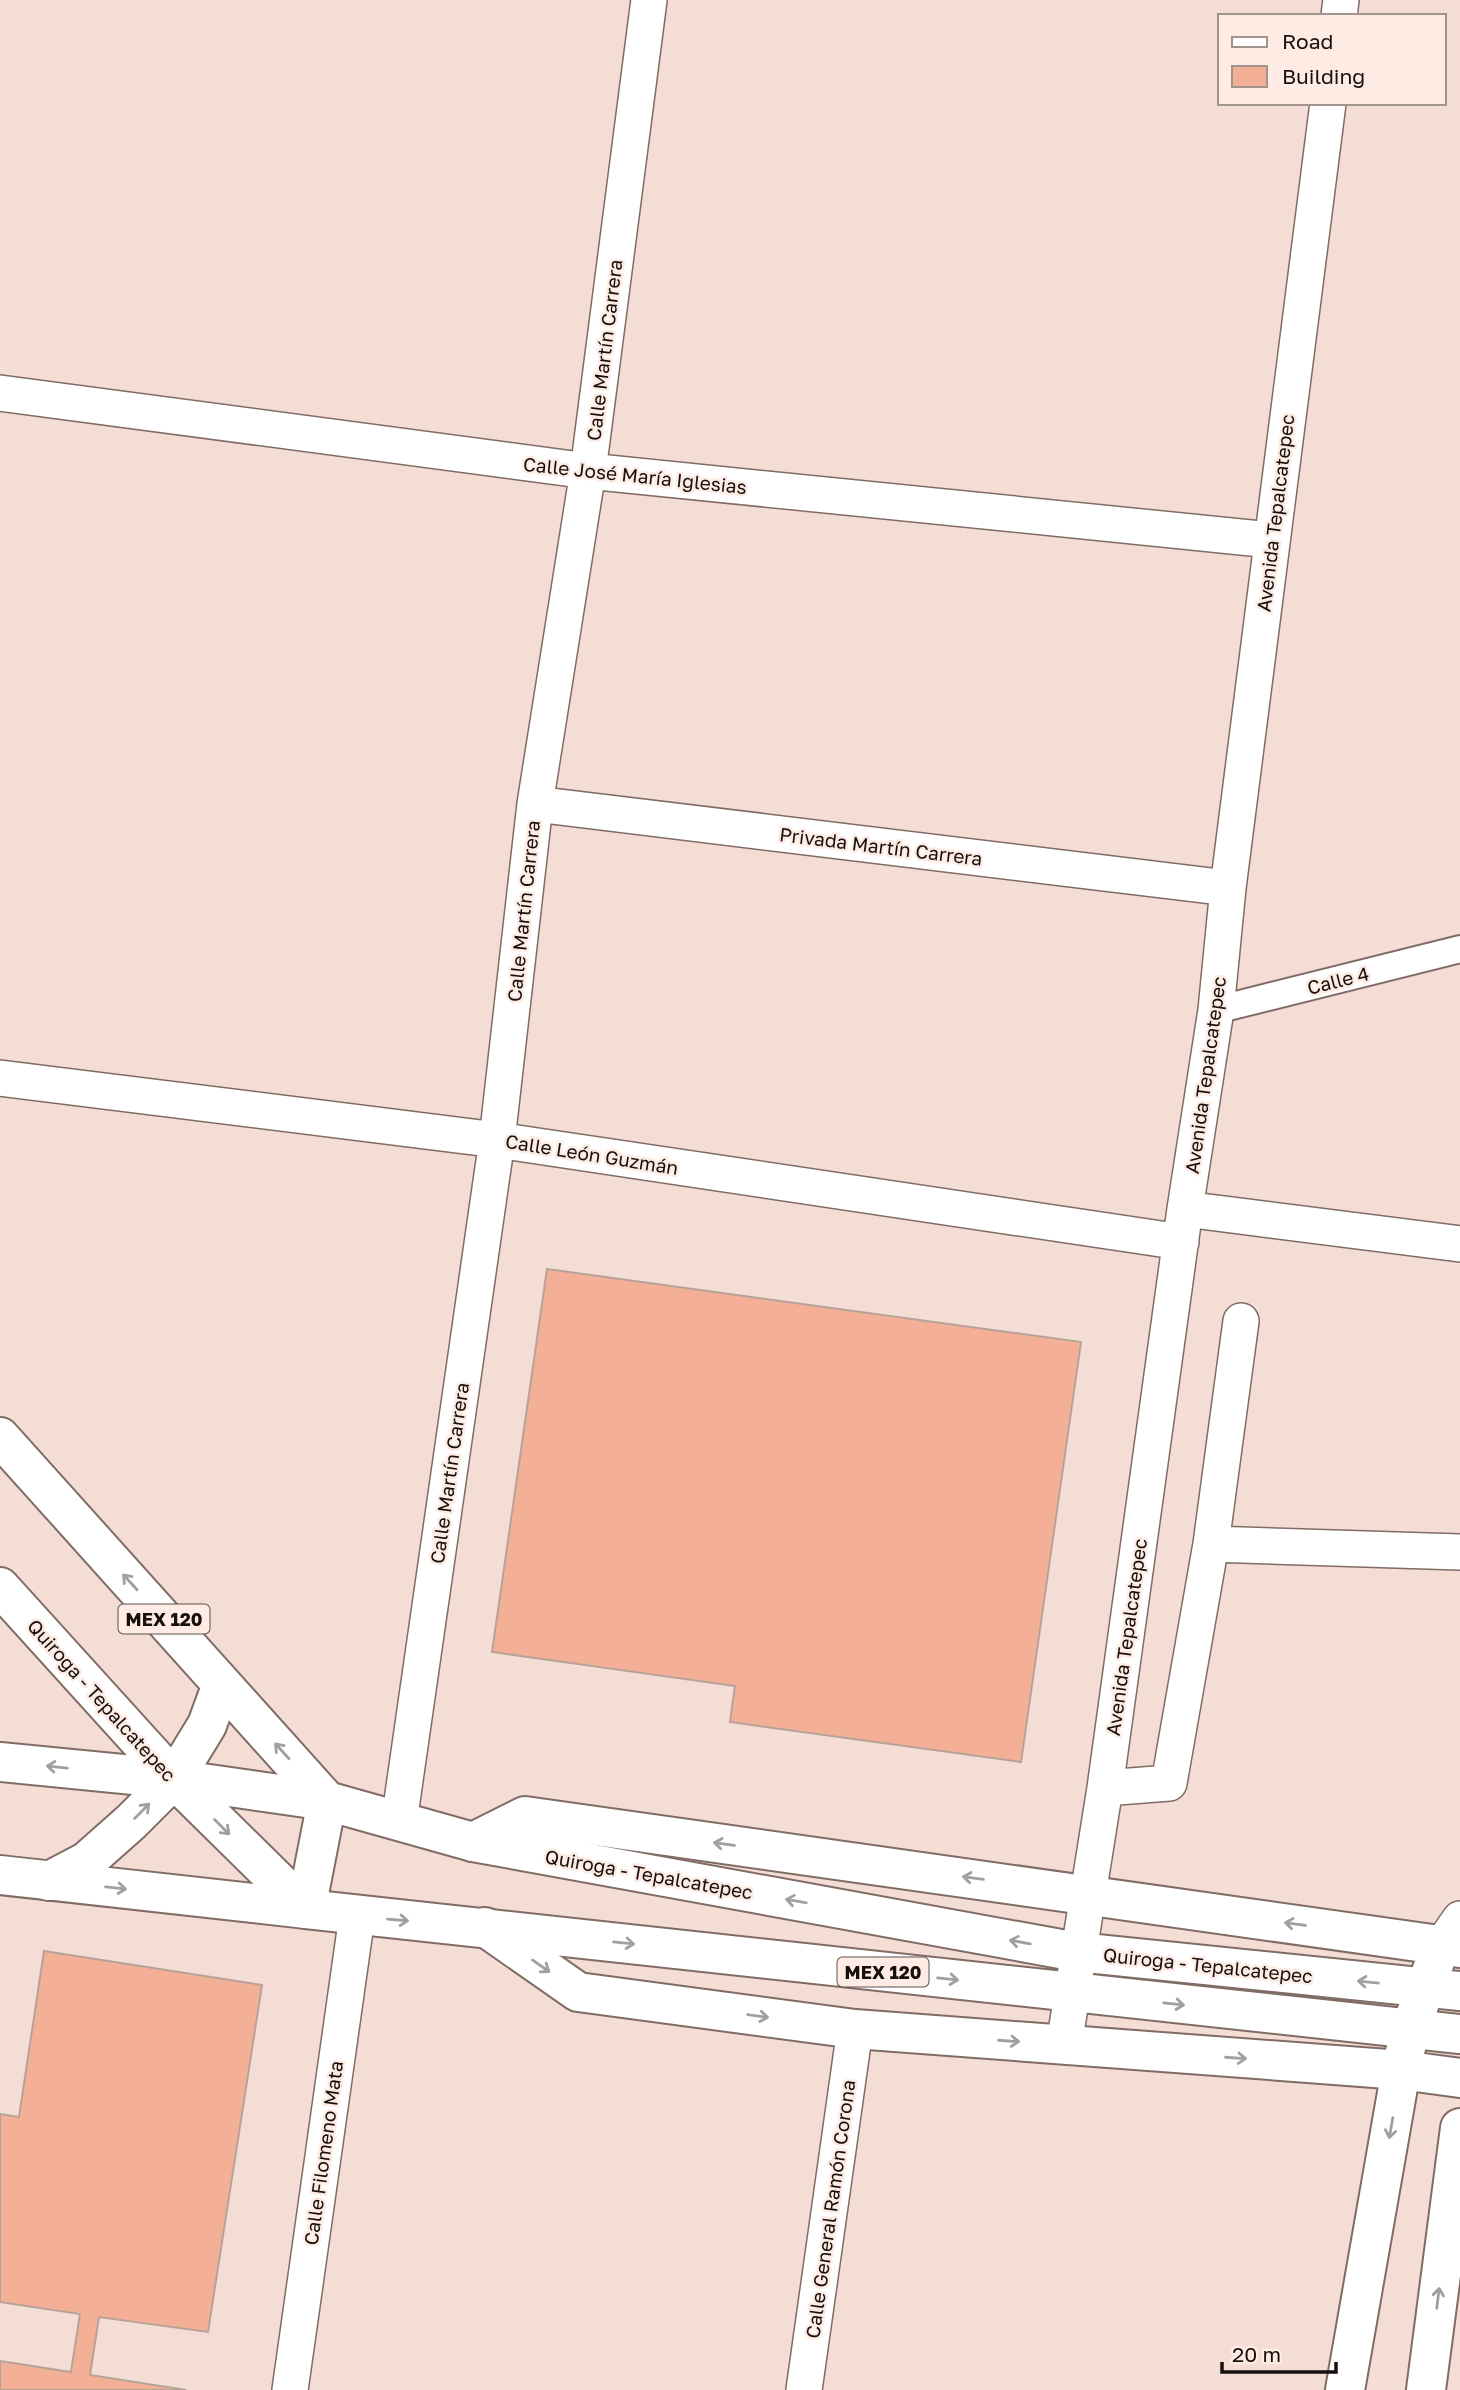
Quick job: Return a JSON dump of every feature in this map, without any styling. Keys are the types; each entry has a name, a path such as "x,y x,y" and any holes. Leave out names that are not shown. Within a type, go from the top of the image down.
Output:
{"main road":[{"name":"MEX 120","path":"0,1437 327,1801"},
{"name":"Quiroga - Tepalcatepec","path":"0,1587 174,1779 306,1909"},
{"path":"49,1881 87,1861 174,1779 207,1725 222,1684"},
{"name":"Quiroga - Tepalcatepec","path":"0,1762 174,1779 327,1801 473,1842 1077,1952 1442,1989"},
{"path":"0,1875 306,1909 327,1801"},
{"path":"473,1842 525,1816 1088,1895 1454,1937 1442,1989 1410,2030 1345,2390"},
{"name":"MEX 120","path":"306,1909 1460,2034"},
{"path":"485,1927 578,1992 855,2029 1401,2070 1460,2078"},
{"path":"1426,2390 1460,2128"}],"street":[{"name":"Calle Martín Carrera","path":"398,1822 497,1140 535,804 589,471 649,0"},
{"name":"Avenida Tepalcatepec","path":"1064,2045 1105,1788 1183,1226 1216,1010 1228,888 1328,105"},
{"name":"Calle José María Iglesias","path":"0,393 589,471 1271,540"},
{"name":"Privada Martín Carrera","path":"535,804 1228,888"},
{"name":"Calle 4","path":"1216,1010 1460,949"},
{"name":"Calle León Guzmán","path":"0,1078 1183,1226 1460,1244"},
{"path":"1105,1788 1169,1783 1211,1544 1241,1321"},
{"path":"1211,1544 1460,1552"},
{"name":"Calle Filomeno Mata","path":"290,2390 357,1916"},
{"name":"Calle General Ramón Corona","path":"804,2390 855,2029"}],"building":[{"path":"547,1269 1081,1342 1021,1762 730,1722 735,1686 492,1652"},
{"path":"44,1951 262,1985 208,2332 99,2317 90,2375 186,2390 0,2390 0,2361 71,2372 80,2314 0,2302 0,2114 19,2117"}]}
